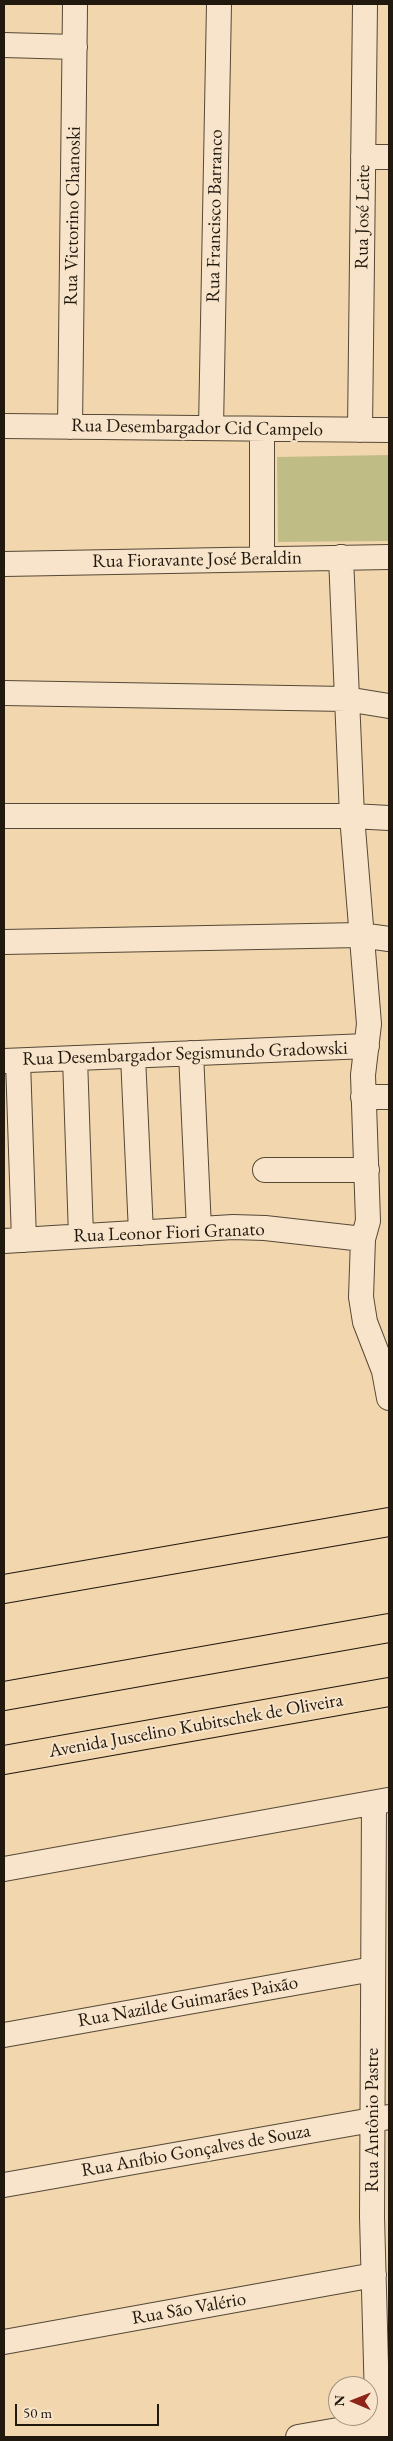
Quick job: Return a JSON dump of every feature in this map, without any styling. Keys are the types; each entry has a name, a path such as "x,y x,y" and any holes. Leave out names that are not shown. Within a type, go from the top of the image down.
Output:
{"main road":[{"path":"4,1589 389,1522"},
{"path":"4,1696 389,1628"},
{"name":"Avenida Juscelino Kubitschek de Oliveira","path":"4,1760 389,1692"}],"street":[{"name":"Rua Francisco Barranco","path":"211,428 219,4"},
{"name":"Rua José Leite","path":"360,430 365,4"},
{"name":"Rua Victorino Chanoski","path":"70,427 75,6"},
{"path":"4,45 75,46"},
{"path":"364,157 389,157"},
{"name":"Rua Desembargador Cid Campelo","path":"4,426 389,430"},
{"path":"262,429 262,559"},
{"name":"Rua Fioravante José Beraldin","path":"4,564 389,556"},
{"path":"341,558 352,816 360,935 369,1024 363,1076 363,1097 367,1170 374,1227 362,1309 365,1322 384,1371 389,1398"},
{"path":"4,694 346,700 389,706"},
{"path":"4,816 352,816 389,818"},
{"path":"4,942 360,935 389,939"},
{"name":"Rua Desembargador Segismundo Gradowski","path":"11,1061 367,1046"},
{"path":"191,1053 199,1229"},
{"path":"134,1056 141,1232"},
{"path":"74,1058 81,1236"},
{"path":"11,1061 14,1241"},
{"path":"363,1097 389,1097"},
{"path":"265,1170 367,1170"},
{"name":"Rua Leonor Fiori Granato","path":"14,1241 199,1229 374,1227"},
{"path":"4,1869 382,1801"},
{"name":"Rua Antônio Pastre","path":"382,1801 373,1969 381,2119 374,2275 382,2427"},
{"name":"Rua Nazilde Guimarães Paixão","path":"4,2035 373,1969"},
{"name":"Rua Aníbio Gonçalves de Souza","path":"4,2185 381,2119"},
{"name":"Rua São Valério","path":"4,2342 374,2275"},
{"path":"298,2437 382,2427"}],"shaded area":[{"path":"389,455 389,541 278,542 277,457"}]}
